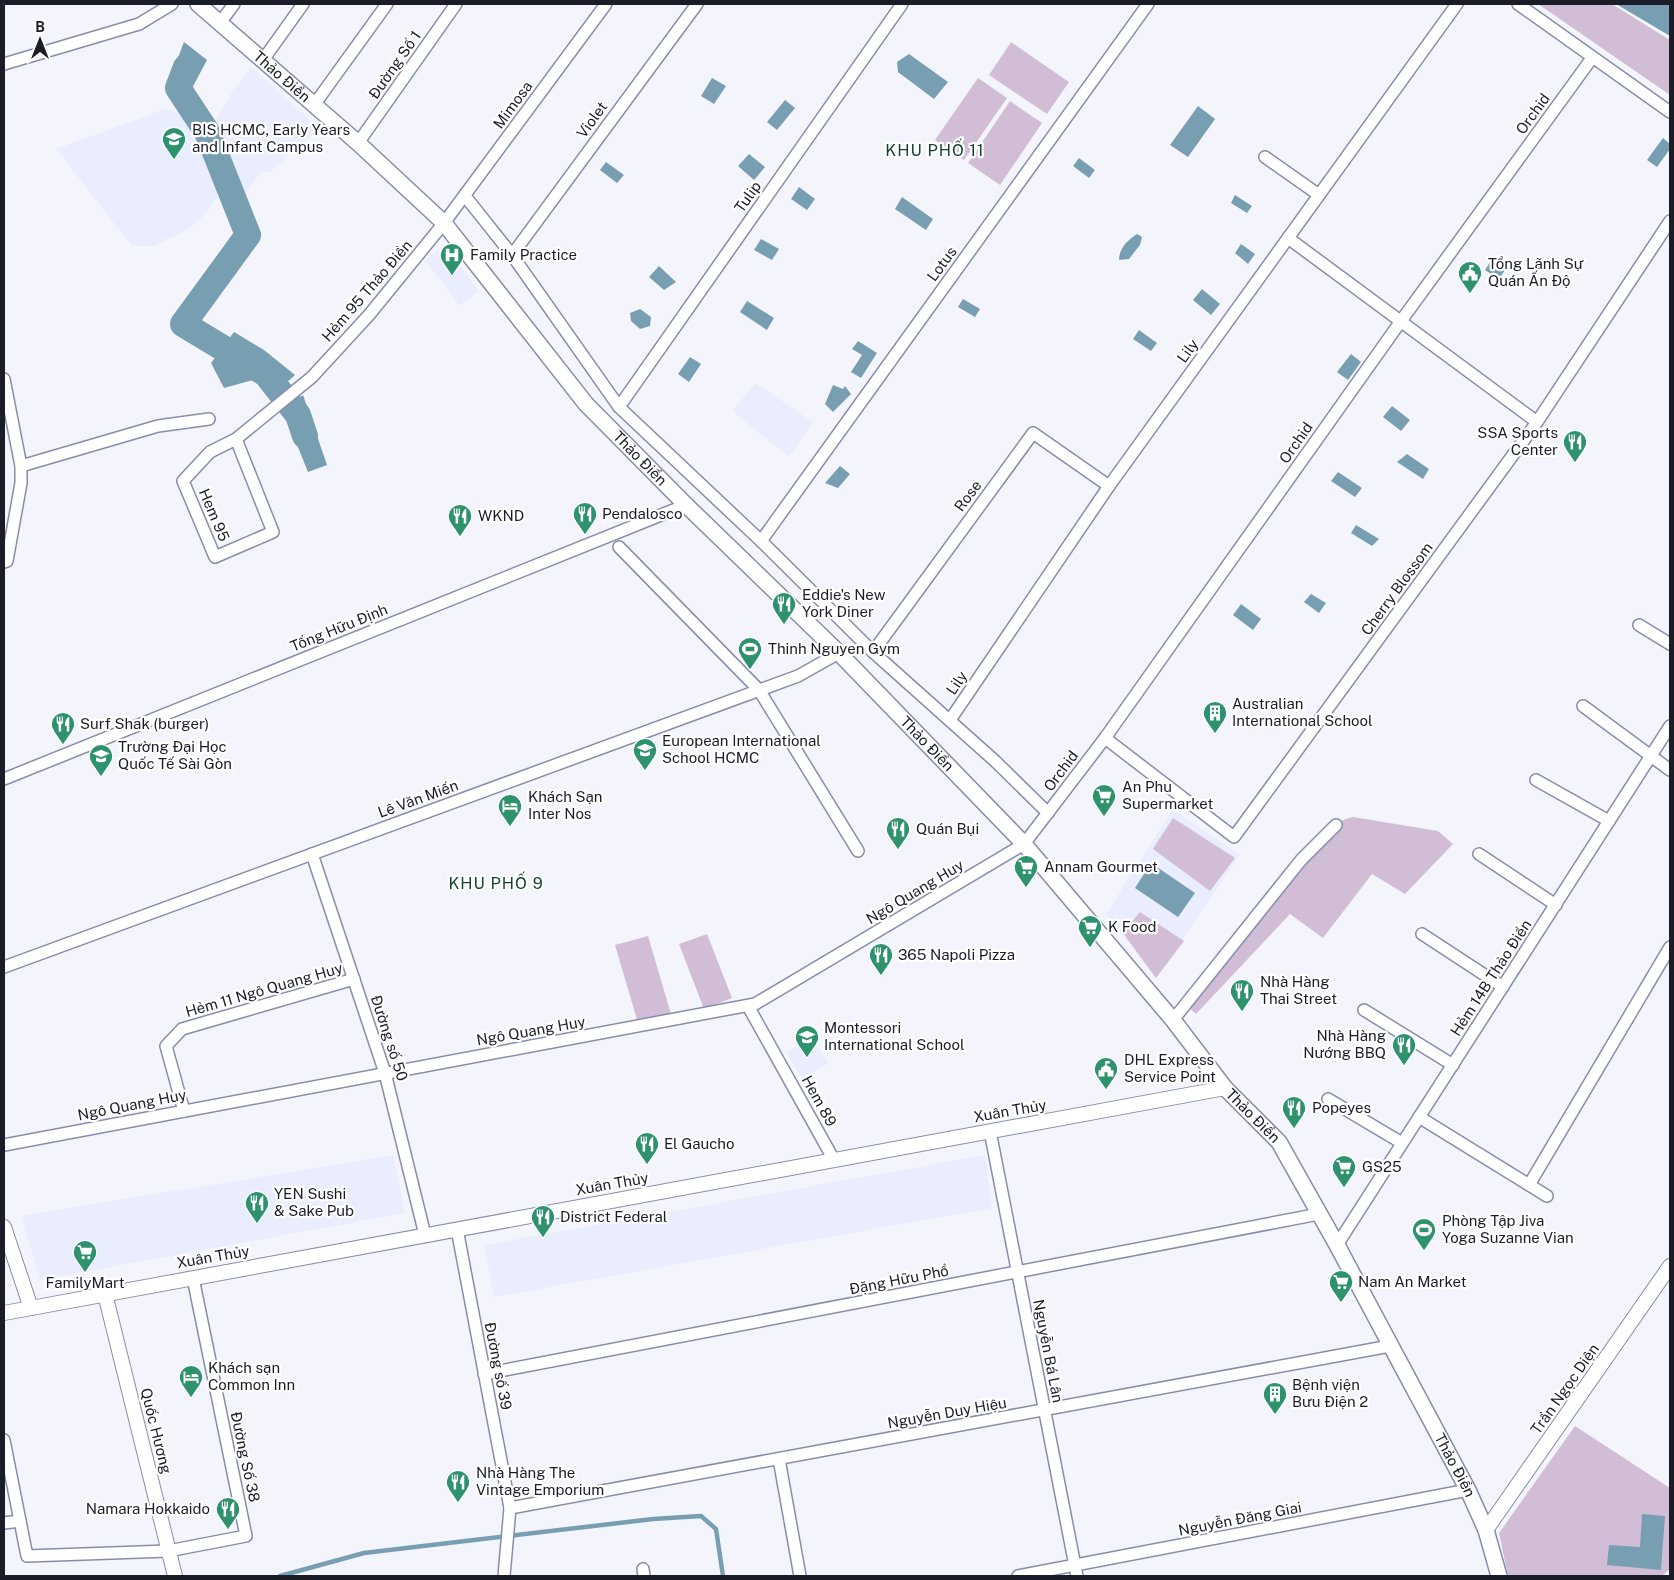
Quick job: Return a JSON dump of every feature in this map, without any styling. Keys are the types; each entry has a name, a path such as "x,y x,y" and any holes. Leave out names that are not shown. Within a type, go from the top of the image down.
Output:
{"main road":[{"name":"Thảo Điền","path":"198,4 224,12 263,60 358,143 444,223 586,404 686,505 839,654 1024,844 1173,1020 1226,1088 1279,1142 1337,1245 1468,1490 1486,1530 1499,1576"}],"street":[{"path":"4,64 139,24 172,4"},
{"path":"263,60 303,4"},
{"path":"314,105 387,4"},
{"name":"Đường Số 1","path":"358,143 456,4"},
{"name":"Mimosa","path":"444,223 606,4"},
{"name":"Violet","path":"512,255 697,4"},
{"name":"Tulip","path":"619,407 902,4"},
{"name":"Lotus","path":"761,541 1148,4"},
{"name":"Lily","path":"950,720 1109,486 1457,4"},
{"path":"1518,4 1670,112"},
{"name":"Orchid","path":"1024,844 1105,738 1401,321 1592,58"},
{"path":"1265,157 1319,195"},
{"path":"465,196 512,255 619,407 761,541 873,652 950,720 1048,813"},
{"name":"Cherry Blossom","path":"1105,738 1234,837 1538,422 1670,221"},
{"name":"Hẻm 95 Thảo Điền","path":"312,377 369,315 444,223"},
{"path":"1288,238 1538,422"},
{"name":"Hem 95","path":"236,439 273,532 216,556 183,481 210,452 236,439 312,377"},
{"path":"4,379 21,466 21,483 7,561 4,562"},
{"path":"21,466 158,426 209,419"},
{"name":"Rose","path":"873,652 1033,433 1109,486"},
{"name":"Tống Hữu Định","path":"4,779 686,505"},
{"path":"619,547 759,690 858,851"},
{"path":"1639,626 1670,644"},
{"name":"Lê Văn Miến","path":"4,967 798,676 839,654"},
{"path":"1583,706 1670,770"},
{"name":"Hẻm 14B Thảo Điền","path":"1337,1245 1670,726"},
{"path":"1536,780 1609,821"},
{"path":"1173,1020 1301,860 1336,825"},
{"name":"Ngô Quang Huy","path":"4,1145 755,1004 1024,844"},
{"name":"Đường số 50","path":"312,854 385,1072 425,1235"},
{"path":"1479,854 1556,905"},
{"path":"1422,934 1502,987"},
{"path":"1528,1185 1670,947"},
{"name":"Hẻm 11 Ngô Quang Huy","path":"184,1111 166,1046 182,1029 354,979"},
{"name":"Hem 89","path":"748,1006 834,1160"},
{"path":"1364,1010 1453,1065"},
{"name":"Xuân Thủy","path":"4,1313 1226,1088"},
{"path":"1328,1099 1402,1143"},
{"path":"1419,1117 1547,1196"},
{"name":"Nguyễn Bá Lân","path":"990,1131 1076,1571"},
{"name":"Đặng Hữu Phổ","path":"484,1374 1319,1214"},
{"path":"4,1226 31,1308"},
{"name":"Đường số 39","path":"456,1229 510,1508"},
{"name":"Trần Ngọc Diện","path":"1486,1530 1670,1266"},
{"name":"Đường Số 38","path":"168,1551 246,1536 193,1278"},
{"name":"Quốc Hương","path":"105,1294 175,1576"},
{"name":"Nguyễn Duy Hiệu","path":"510,1508 1390,1346"},
{"path":"4,1440 27,1556 168,1551"},
{"path":"779,1459 800,1576"},
{"name":"Nguyễn Đăng Giai","path":"1018,1576 1076,1571 1468,1490"},
{"path":"504,1576 507,1521 510,1508"},
{"path":"4,1524 20,1521"}],"shaded area":[{"path":"1538,4 1612,4 1670,40 1670,95"},
{"path":"1011,42 1069,82 1047,114 989,75"},
{"name":"BIS HCMC, Early Years and Infant Campus","path":"251,67 320,129 270,172 262,171 242,199 220,195 199,221 187,230 154,246 132,246 56,149 165,109 193,116 209,132 233,90"},
{"path":"978,78 1007,98 964,160 935,140"},
{"path":"1010,101 1042,123 1000,185 968,163"},
{"name":"Family Practice","path":"437,250 451,254 478,291 460,306 426,261"},
{"path":"755,383 813,422 789,457 732,411"},
{"path":"1173,809 1240,855 1156,978 1106,914"},
{"path":"1353,817 1438,831 1453,844 1405,894 1372,874 1323,938 1290,914 1196,1014 1187,1006 1333,823"},
{"path":"1173,818 1235,858 1210,891 1153,849"},
{"path":"1140,912 1184,941 1156,978 1123,933"},
{"path":"707,934 732,998 704,1009 679,944"},
{"path":"648,936 671,1014 638,1023 615,945"},
{"name":"Montessori International School","path":"809,1039 829,1062 803,1079 786,1053"},
{"path":"393,1155 405,1213 40,1280 21,1216"},
{"path":"985,1155 992,1208 494,1297 484,1245"},
{"path":"1575,1426 1670,1488 1670,1569 1662,1576 1508,1576 1499,1533"}],"water":[{"path":"1616,4 1670,4 1670,36"},
{"path":"184,42 207,60 182,107 166,90"},
{"path":"909,54 948,82 934,99 898,72 897,62"},
{"path":"712,78 726,86 714,104 701,96"},
{"path":"785,100 795,108 777,130 767,122"},
{"path":"1198,106 1215,119 1188,157 1170,145"},
{"path":"1663,138 1670,144 1670,149 1657,167 1647,160"},
{"path":"749,154 765,167 754,180 738,166"},
{"path":"1079,158 1095,170 1089,178 1073,166"},
{"path":"606,162 624,175 617,183 600,170"},
{"path":"799,187 815,199 807,210 791,199"},
{"path":"1235,195 1252,206 1247,213 1231,203"},
{"path":"902,197 933,219 926,230 895,209"},
{"path":"1137,234 1142,237 1140,245 1129,259 1119,260 1125,245"},
{"path":"761,239 779,249 772,260 754,250"},
{"path":"1241,244 1255,254 1248,264 1235,253"},
{"path":"1491,261 1505,270 1499,279 1485,270"},
{"path":"659,266 676,282 664,290 649,277"},
{"path":"1202,289 1220,304 1211,315 1193,300"},
{"path":"963,299 980,309 975,317 958,307"},
{"path":"747,301 774,318 767,330 740,312"},
{"path":"640,309 651,317 650,326 640,329 631,321 630,313"},
{"path":"1139,330 1157,343 1151,351 1133,339"},
{"path":"234,332 264,350 295,375 273,395 253,380 224,388 211,363"},
{"path":"858,341 877,353 861,378 851,372 862,355 852,349"},
{"path":"1351,354 1361,362 1348,380 1337,372"},
{"path":"690,357 701,364 689,382 678,374"},
{"path":"833,385 843,389 845,386 851,394 833,412 825,404"},
{"path":"303,395 327,465 308,472 283,410"},
{"path":"1392,406 1410,420 1401,431 1383,417"},
{"path":"1407,454 1429,469 1423,479 1397,462"},
{"path":"840,466 850,474 838,488 825,483"},
{"path":"1338,472 1362,488 1355,497 1331,481"},
{"path":"1356,525 1379,539 1372,546 1351,533"},
{"path":"1311,594 1326,603 1319,613 1304,602"},
{"path":"1241,604 1261,619 1253,630 1233,615"},
{"path":"1151,863 1195,893 1178,917 1135,888"},
{"path":"1642,1514 1665,1516 1661,1570 1607,1565 1609,1545 1640,1547"}],"waterway":[{"path":"186,67 178,88 207,132 248,235 183,324 266,374 298,415 305,436"},
{"path":"280,1576 364,1553 653,1519 701,1516 716,1529 723,1576"}],"place":[{"name":"BIS HCMC, Early Years and Infant Campus","path":"174,160"},
{"name":"Family Practice","path":"452,276"},
{"name":"Tổng Lãnh Sự Quán Ấn Độ","path":"1470,294"},
{"name":"SSA Sports Center","path":"1575,463"},
{"name":"Pendalosco","path":"585,535"},
{"name":"WKND","path":"460,537"},
{"name":"Eddie's New York Diner","path":"784,625"},
{"name":"Thinh Nguyen Gym","path":"750,670"},
{"name":"Australian International School","path":"1215,734"},
{"name":"Surf Shak (burger)","path":"63,745"},
{"name":"European International School HCMC","path":"645,771"},
{"name":"Trường Đại Học Quốc Tế Sài Gòn","path":"101,777"},
{"name":"An Phu Supermarket","path":"1104,817"},
{"name":"Khách Sạn Inter Nos","path":"510,827"},
{"name":"Quán Bụi","path":"898,850"},
{"name":"Annam Gourmet","path":"1026,888"},
{"name":"K Food","path":"1090,948"},
{"name":"365 Napoli Pizza","path":"881,976"},
{"name":"Nhà Hàng Thai Street","path":"1242,1012"},
{"name":"Montessori International School","path":"807,1058"},
{"name":"Nhà Hàng Nướng BBQ","path":"1404,1066"},
{"name":"DHL Express Service Point","path":"1106,1090"},
{"name":"Popeyes","path":"1294,1129"},
{"name":"El Gaucho","path":"647,1165"},
{"name":"GS25","path":"1344,1188"},
{"name":"YEN Sushi & Sake Pub","path":"257,1224"},
{"name":"District Federal","path":"543,1238"},
{"name":"Phòng Tập Jiva Yoga Suzanne Vian","path":"1424,1251"},
{"name":"FamilyMart","path":"85,1273"},
{"name":"Nam An Market","path":"1341,1303"},
{"name":"Khách sạn Common Inn","path":"191,1398"},
{"name":"Bệnh viện Bưu Điện 2","path":"1275,1415"},
{"name":"Nhà Hàng The Vintage Emporium","path":"458,1503"},
{"name":"Namara Hokkaido","path":"228,1530"}],"district":[{"name":"KHU PHỐ 11","path":"935,150"},
{"name":"KHU PHỐ 9","path":"496,883"}]}
